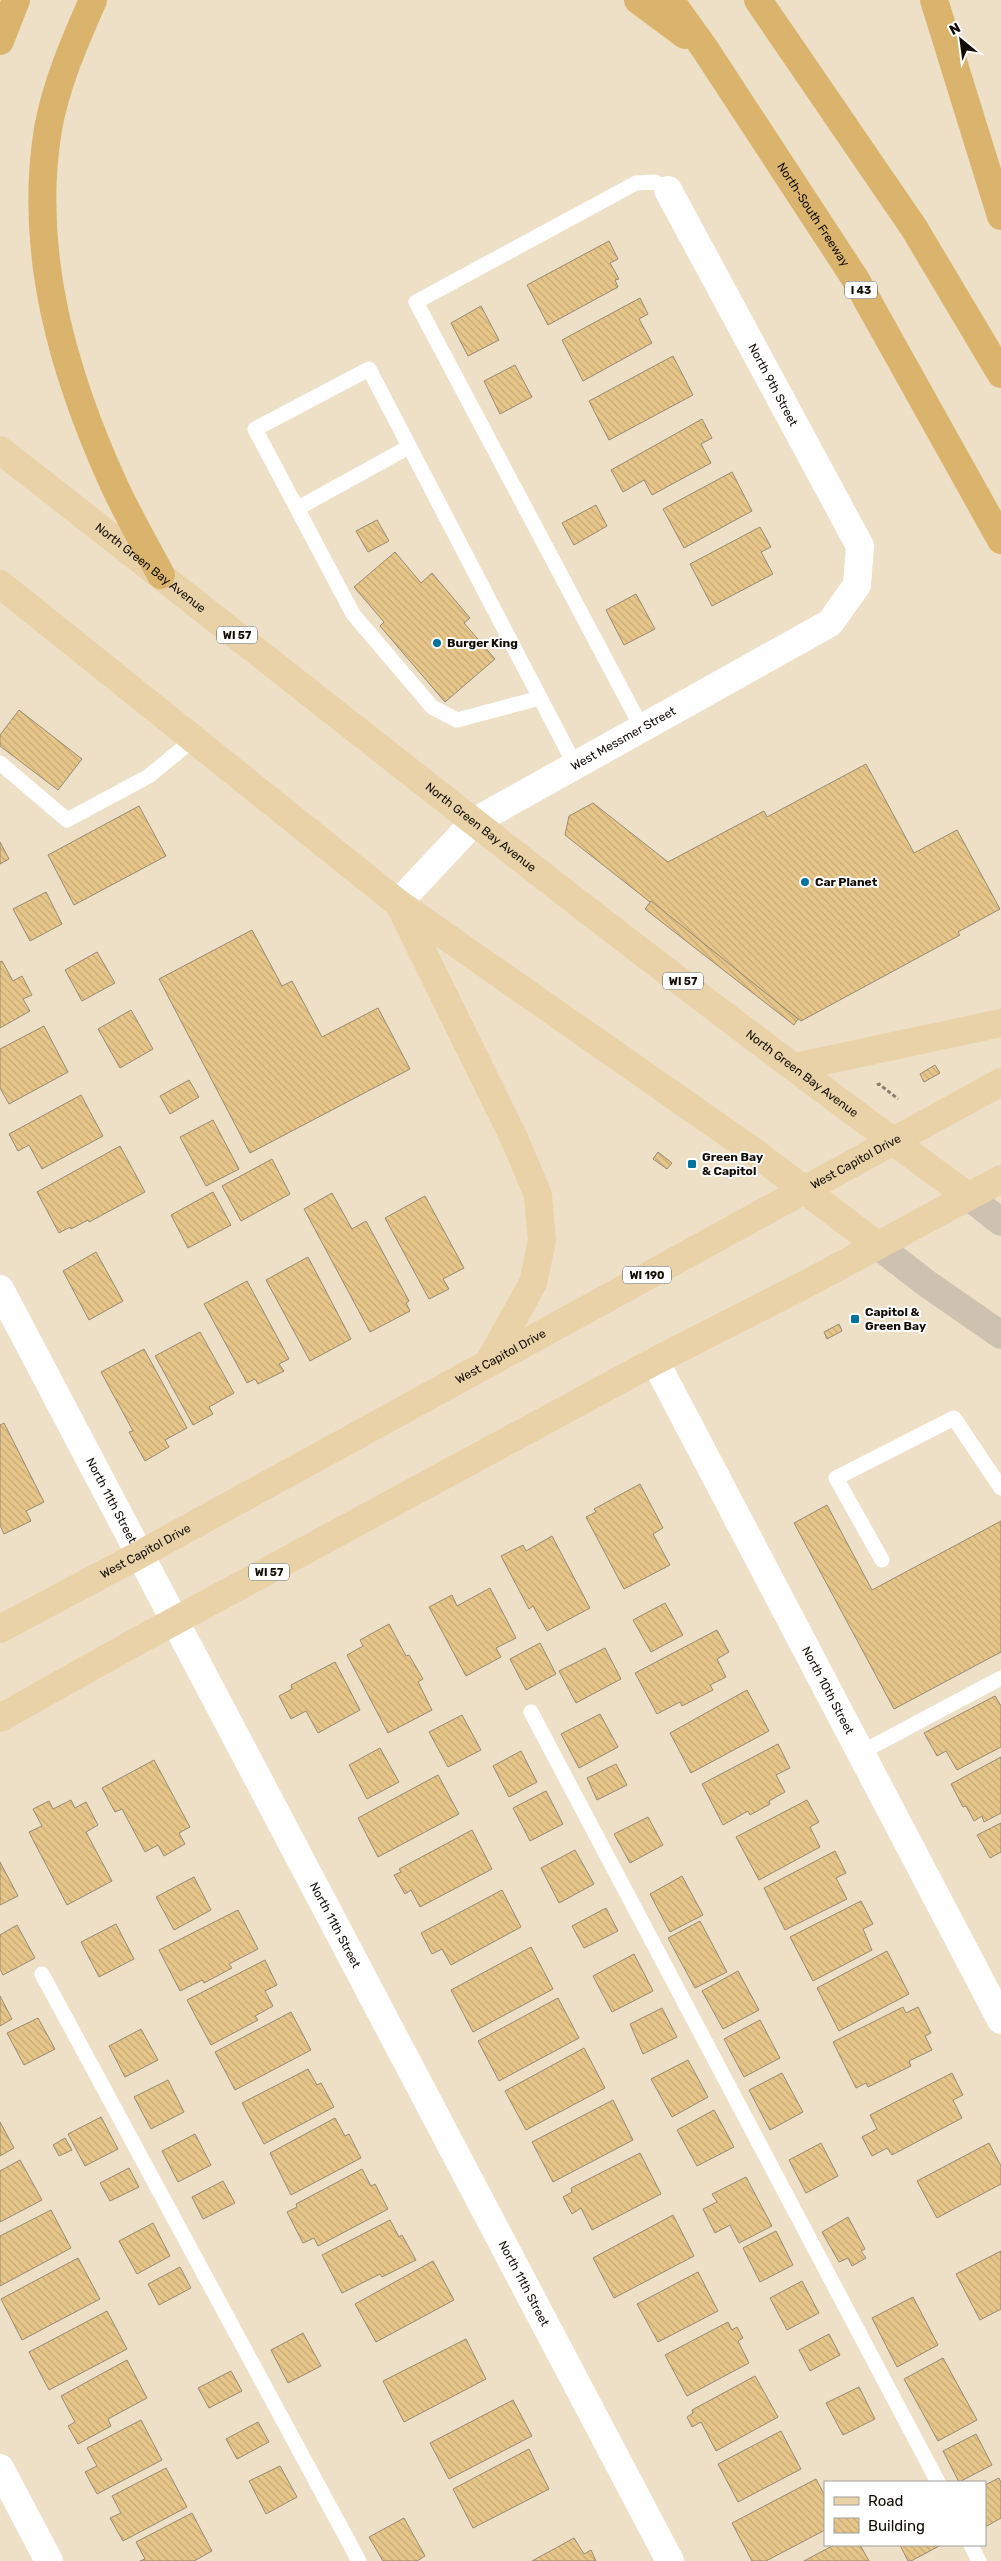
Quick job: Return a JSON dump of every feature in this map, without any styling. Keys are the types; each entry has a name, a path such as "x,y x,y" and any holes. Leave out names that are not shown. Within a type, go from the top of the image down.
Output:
{"highway":[{"path":"0,41 16,0"},
{"path":"92,0 71,50 49,128 42,196 46,257 54,317 76,392 114,485 161,575"},
{"path":"638,0 705,49"},
{"name":"North-South Freeway","path":"670,0 705,49 856,280 1001,540"},
{"path":"758,0 914,228 1001,374"},
{"path":"934,0 1001,216"}],"main road":[{"name":"North Green Bay Avenue","path":"0,450 474,822 795,1067 968,1196"},
{"path":"3,593 195,738 398,903 806,1190 926,1283 1001,1335"},
{"path":"398,903 514,1138 538,1195 542,1241 533,1283 489,1362"},
{"path":"795,1067 1001,1023"},
{"name":"West Capitol Drive","path":"0,1629 139,1555 1001,1082"},
{"path":"1001,1179 968,1196 1001,1222"},
{"name":"WI 57","path":"0,1718 655,1361 968,1196"}],"street":[{"name":"North 9th Street","path":"668,190 860,546 857,585"},
{"name":"West Messmer Street","path":"398,903 474,822 830,623 857,585"},
{"name":"North 11th Street","path":"4,1306 175,1622 670,2561"},
{"name":"North 10th Street","path":"655,1361 862,1752 1001,2020"},
{"path":"0,2468 49,2561"}],"lane":[{"path":"642,728 416,302 636,183 655,182 668,190"},
{"path":"540,698 457,720 432,707 353,614 255,429 369,369 575,765"},
{"path":"298,508 409,446"},
{"path":"0,763 67,820 149,776 195,738"},
{"path":"882,1560 836,1478 954,1418 1001,1488"},
{"path":"862,1752 1001,1678"},
{"path":"531,1712 937,2481"},
{"path":"42,1974 359,2561"},
{"path":"972,2546 979,2561"}],"building":[{"path":"609,241 618,259 610,263 619,279 615,280 618,287 548,325 527,285"},
{"path":"640,298 648,314 639,319 652,343 583,381 562,340"},
{"path":"481,306 499,340 468,356 451,323"},
{"path":"673,356 693,395 609,440 589,401"},
{"path":"515,365 532,397 500,414 484,381"},
{"path":"702,419 712,438 701,444 711,463 652,495 644,480 623,492 611,470"},
{"path":"732,472 752,511 684,548 663,509"},
{"path":"596,505 607,526 574,545 562,523"},
{"path":"377,520 389,541 368,552 356,531"},
{"path":"760,527 771,547 761,552 773,574 712,606 690,564"},
{"name":"Burger King","path":"395,552 421,583 432,573 470,618 464,623 495,659 445,702 380,626 384,622 354,587"},
{"path":"636,594 655,629 624,645 606,610"},
{"path":"19,710 82,759 58,790 0,746 0,735"},
{"name":"Car Planet","path":"866,764 914,853 957,830 1000,909 958,932 960,935 801,1021 565,835 569,816 593,803 668,862 764,811 767,817"},
{"path":"139,806 166,856 74,905 48,855"},
{"path":"0,842 9,859 0,864"},
{"path":"46,892 62,924 30,941 13,909"},
{"path":"651,901 798,1019 794,1025 645,909"},
{"path":"252,930 282,986 292,981 322,1037 378,1008 410,1069 250,1153 159,979"},
{"path":"97,952 115,983 82,1001 65,970"},
{"path":"2,961 13,981 22,976 32,995 23,999 30,1011 0,1028 0,962"},
{"path":"131,1010 153,1049 120,1068 98,1029"},
{"path":"44,1026 68,1072 9,1104 0,1088 0,1049"},
{"path":"935,1065 940,1073 924,1082 920,1074"},
{"path":"189,1080 199,1097 170,1114 160,1096"},
{"path":"81,1095 103,1136 42,1169 29,1145 18,1151 9,1134"},
{"path":"213,1120 239,1169 206,1186 180,1137"},
{"path":"120,1146 145,1192 89,1222 88,1220 59,1233 37,1192"},
{"path":"658,1152 672,1163 667,1169 653,1159"},
{"path":"272,1159 290,1194 241,1221 222,1186"},
{"path":"213,1192 231,1225 188,1248 171,1215"},
{"path":"332,1193 352,1229 366,1221 409,1301 406,1303 410,1311 370,1332 304,1209"},
{"path":"425,1196 464,1268 443,1279 449,1289 429,1299 385,1218"},
{"path":"96,1252 123,1301 89,1320 63,1271"},
{"path":"308,1257 351,1339 310,1361 266,1280"},
{"path":"247,1281 289,1359 279,1364 284,1371 258,1384 255,1379 247,1383 204,1304"},
{"path":"839,1324 842,1331 827,1339 824,1332"},
{"path":"200,1332 234,1393 209,1407 213,1414 193,1425 155,1356"},
{"path":"144,1349 187,1428 165,1440 169,1447 145,1461 129,1432 133,1431 101,1372"},
{"path":"4,1423 44,1502 26,1511 31,1521 4,1534 0,1525 0,1425"},
{"path":"640,1484 663,1528 653,1534 670,1565 624,1589 586,1517 596,1512 594,1509"},
{"path":"827,1505 872,1590 1001,1521 1001,1652 894,1709 794,1523"},
{"path":"552,1536 590,1608 547,1631 533,1606 529,1609 501,1556 523,1545 526,1551"},
{"path":"490,1588 516,1638 496,1648 501,1657 466,1676 429,1607 452,1595 457,1606"},
{"path":"665,1603 683,1635 651,1652 633,1620"},
{"path":"389,1624 406,1656 409,1655 423,1679 418,1682 432,1710 388,1733 347,1655 363,1646 360,1640"},
{"path":"717,1630 729,1652 717,1659 726,1677 710,1685 713,1690 682,1706 680,1702 657,1714 635,1673"},
{"path":"540,1643 556,1674 526,1690 510,1659"},
{"path":"605,1648 621,1679 576,1703 559,1671"},
{"path":"335,1662 360,1710 318,1733 306,1711 291,1719 279,1696 292,1689 291,1685"},
{"path":"747,1690 769,1731 691,1773 670,1733"},
{"path":"995,1696 1001,1706 1001,1747 957,1770 946,1751 937,1756 924,1733"},
{"path":"600,1714 618,1747 579,1768 561,1734"},
{"path":"462,1715 481,1750 448,1767 429,1732"},
{"path":"778,1744 790,1768 776,1775 785,1792 769,1801 770,1804 750,1815 748,1811 723,1825 702,1784"},
{"path":"380,1748 399,1782 367,1799 349,1765"},
{"path":"521,1751 537,1782 509,1797 493,1766"},
{"path":"1001,1757 1001,1813 984,1822 982,1816 974,1821 966,1806 963,1807 951,1784"},
{"path":"154,1760 190,1827 179,1833 185,1844 164,1856 158,1845 145,1852 122,1809 115,1812 102,1788"},
{"path":"616,1764 627,1785 597,1800 587,1778"},
{"path":"438,1775 459,1814 378,1857 358,1818"},
{"path":"546,1791 563,1824 530,1841 513,1808"},
{"path":"71,1800 75,1808 86,1802 98,1825 86,1832 112,1881 67,1905 29,1832 42,1826 33,1809 49,1801 53,1809"},
{"path":"807,1800 819,1822 810,1827 820,1847 759,1880 736,1837"},
{"path":"648,1817 663,1845 630,1863 614,1834"},
{"path":"1001,1823 1001,1852 990,1858 977,1835"},
{"path":"472,1830 492,1869 420,1907 411,1890 405,1894 394,1875 401,1872 399,1869"},
{"path":"575,1850 594,1884 559,1903 541,1868"},
{"path":"835,1851 846,1873 836,1878 847,1899 785,1930 764,1888"},
{"path":"0,1862 18,1896 0,1905"},
{"path":"682,1876 703,1915 670,1932 650,1894"},
{"path":"194,1877 211,1910 174,1930 156,1897"},
{"path":"502,1890 521,1927 451,1965 442,1949 432,1954 421,1933"},
{"path":"861,1901 873,1924 863,1929 872,1950 813,1981 790,1937"},
{"path":"606,1908 618,1931 584,1948 572,1926"},
{"path":"238,1910 258,1949 229,1964 232,1968 204,1983 202,1980 180,1991 159,1950"},
{"path":"700,1921 727,1972 695,1988 668,1938"},
{"path":"116,1924 134,1959 99,1977 81,1942"},
{"path":"17,1925 35,1958 3,1975 0,1969 0,1935"},
{"path":"531,1947 553,1989 473,2032 451,1990"},
{"path":"887,1951 909,1994 839,2031 817,1988"},
{"path":"634,1954 653,1991 612,2012 593,1976"},
{"path":"265,1960 277,1985 265,1991 273,2006 255,2016 258,2020 211,2045 187,2000"},
{"path":"738,1971 759,2010 723,2029 702,1991"},
{"path":"0,1996 12,2019 0,2026"},
{"path":"558,1998 579,2038 499,2081 478,2041"},
{"path":"903,2007 906,2013 918,2007 931,2033 925,2036 932,2050 909,2061 911,2066 868,2087 866,2083 856,2088 833,2042"},
{"path":"662,2008 677,2037 643,2054 630,2024"},
{"path":"291,2012 311,2050 235,2090 215,2052"},
{"path":"38,2018 55,2049 24,2065 7,2033"},
{"path":"760,2020 780,2058 744,2077 724,2039"},
{"path":"141,2029 158,2060 125,2077 109,2046"},
{"path":"584,2048 605,2088 526,2130 505,2091"},
{"path":"688,2060 708,2097 672,2117 651,2079"},
{"path":"308,2069 317,2085 321,2083 334,2107 264,2144 242,2103"},
{"path":"782,2073 803,2112 770,2130 749,2090"},
{"path":"952,2073 963,2095 953,2100 962,2118 892,2155 887,2148 872,2156 862,2137 877,2129 870,2115"},
{"path":"168,2080 184,2112 151,2129 134,2097"},
{"path":"613,2100 633,2140 553,2182 532,2142"},
{"path":"714,2110 734,2147 697,2166 677,2130"},
{"path":"101,2117 118,2149 85,2166 68,2134"},
{"path":"335,2118 345,2136 349,2134 361,2158 291,2195 270,2153"},
{"path":"0,2122 14,2148 0,2156"},
{"path":"195,2134 211,2165 178,2182 162,2151"},
{"path":"65,2138 72,2150 59,2156 53,2145"},
{"path":"821,2143 838,2176 806,2193 789,2160"},
{"path":"989,2143 1001,2166 1001,2184 937,2218 917,2181"},
{"path":"640,2153 661,2194 592,2230 581,2208 572,2214 563,2197 572,2192 571,2188"},
{"path":"20,2160 42,2200 0,2222 0,2171"},
{"path":"129,2168 139,2187 110,2201 100,2183"},
{"path":"362,2169 371,2186 375,2184 388,2209 318,2246 314,2238 303,2243 287,2212 297,2207 296,2204"},
{"path":"746,2177 772,2226 739,2243 730,2225 715,2233 703,2209 717,2202 712,2194"},
{"path":"223,2181 235,2203 203,2219 192,2197"},
{"path":"51,2210 71,2248 0,2286 0,2236"},
{"path":"673,2215 694,2256 614,2298 593,2258"},
{"path":"848,2217 865,2249 861,2251 866,2258 852,2266 848,2258 839,2262 822,2232"},
{"path":"390,2220 399,2237 402,2235 416,2260 382,2277 380,2274 342,2293 322,2255"},
{"path":"153,2223 170,2256 137,2274 119,2241"},
{"path":"776,2231 793,2265 760,2282 743,2248"},
{"path":"1001,2251 1001,2309 980,2320 956,2274"},
{"path":"78,2258 100,2299 22,2340 1,2299"},
{"path":"433,2261 454,2300 376,2342 355,2304"},
{"path":"180,2267 191,2288 159,2305 148,2284"},
{"path":"698,2272 718,2311 658,2342 637,2304"},
{"path":"802,2281 819,2313 787,2330 770,2298"},
{"path":"913,2297 938,2345 897,2367 872,2318"},
{"path":"107,2311 127,2349 49,2390 29,2352"},
{"path":"728,2322 732,2330 737,2327 743,2338 738,2341 749,2363 687,2396 665,2355"},
{"path":"303,2333 321,2366 288,2383 271,2350"},
{"path":"829,2334 840,2355 810,2371 799,2350"},
{"path":"466,2339 486,2379 404,2422 383,2381"},
{"path":"943,2358 977,2420 938,2441 904,2379"},
{"path":"127,2360 147,2398 108,2419 111,2426 78,2444 68,2426 75,2422 61,2396"},
{"path":"231,2371 242,2391 209,2408 198,2388"},
{"path":"755,2376 778,2417 716,2451 701,2422 692,2427 687,2417 693,2413 692,2410"},
{"path":"859,2387 875,2419 843,2435 826,2403"},
{"path":"513,2400 532,2436 449,2479 430,2443"},
{"path":"141,2420 162,2460 97,2494 85,2472 97,2466 87,2448"},
{"path":"258,2422 269,2442 237,2459 226,2439"},
{"path":"781,2431 801,2469 738,2502 718,2464"},
{"path":"976,2434 992,2465 958,2481 943,2451"},
{"path":"529,2449 549,2489 473,2528 453,2489"},
{"path":"280,2466 297,2497 266,2514 249,2481"},
{"path":"166,2468 187,2507 123,2541 110,2518 121,2513 112,2496"},
{"path":"999,2478 1001,2483 1001,2518 986,2526 986,2484"},
{"path":"816,2479 824,2494 824,2531 766,2561 752,2561 732,2523"},
{"path":"192,2513 212,2551 194,2561 140,2561 145,2559 136,2542"},
{"path":"404,2518 425,2556 417,2561 383,2561 369,2537"},
{"path":"574,2538 584,2554 591,2550 596,2561 532,2561"},
{"path":"832,2546 861,2546 869,2561 804,2561"},
{"path":"900,2546 939,2546 911,2561 908,2561"}],"place":[{"name":"Burger King","path":"437,643"},
{"name":"Car Planet","path":"805,882"},
{"name":"Green Bay & Capitol","path":"692,1164"},
{"name":"Capitol & Green Bay","path":"855,1319"}]}
